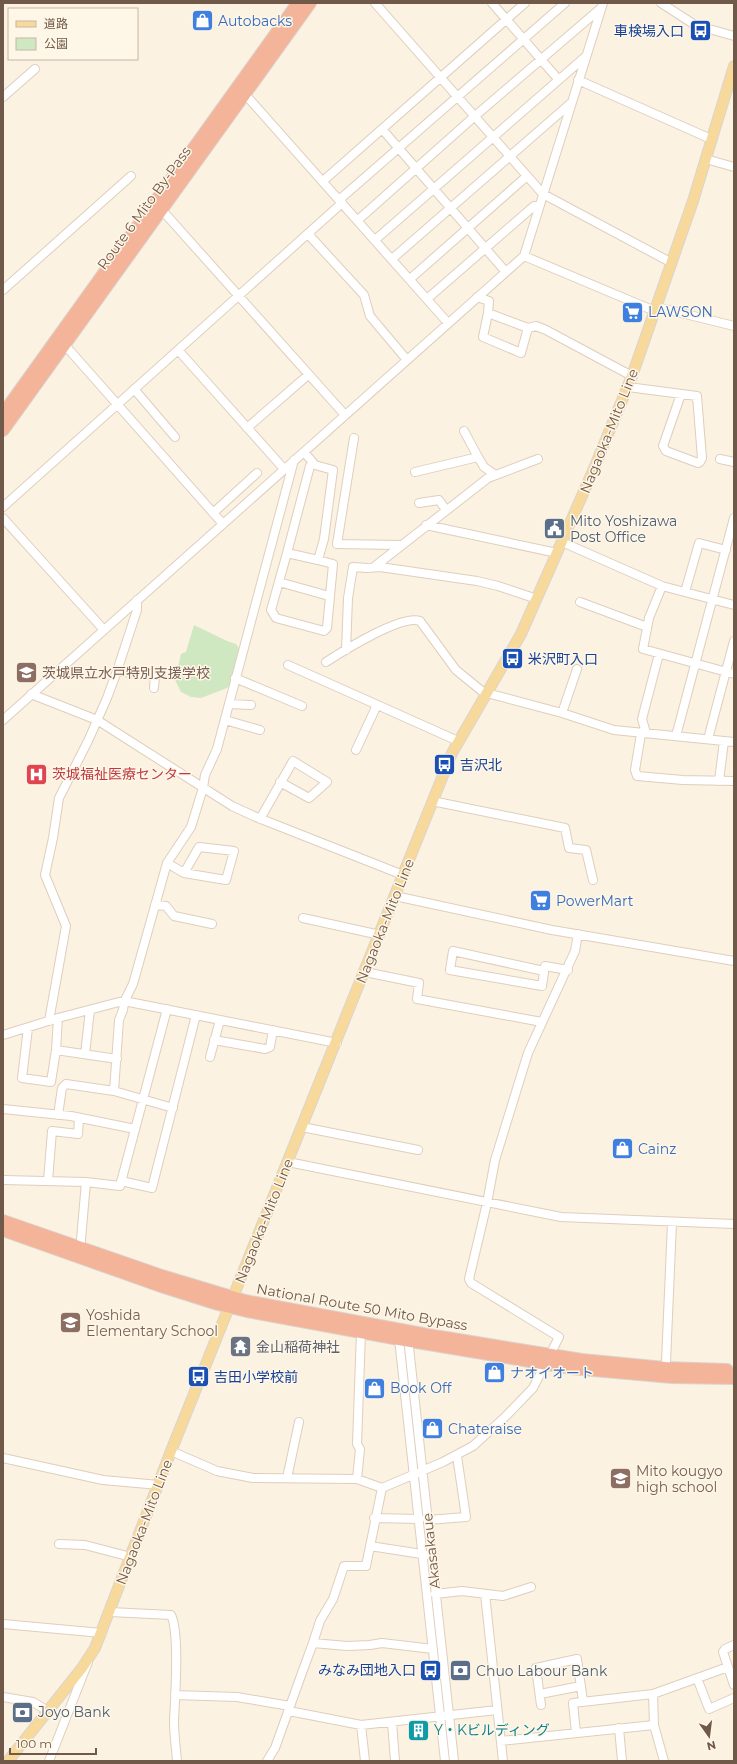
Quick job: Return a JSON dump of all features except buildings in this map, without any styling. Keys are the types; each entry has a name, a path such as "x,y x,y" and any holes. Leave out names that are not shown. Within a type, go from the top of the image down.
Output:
{"highway":[{"name":"Route 6 Mito By-Pass","path":"3,414 298,3"},
{"name":"Route 6 Mito By-Pass","path":"3,430 310,3"},
{"name":"National Route 50 Mito Bypass","path":"3,1221 79,1252"},
{"name":"National Route 50 Mito Bypass","path":"3,1230 162,1276 232,1302 361,1332 405,1337 584,1365 659,1368 732,1374"},
{"name":"National Route 50 Mito Bypass","path":"232,1302 320,1315 405,1337"},
{"path":"584,1365 666,1362 732,1374"},
{"path":"584,1365 601,1375 639,1381 732,1374"}],"main road":[{"name":"Nagaoka-Mito Line","path":"8,1761 88,1660 102,1633 172,1451 337,1043 432,801 458,741 510,655 537,599 628,387 672,263 732,80 734,66"}],"street":[{"path":"375,3 543,194 672,263"},
{"path":"492,3 558,79"},
{"path":"323,181 525,3"},
{"path":"3,507 308,234 399,149 565,3"},
{"path":"661,3 695,25 734,36"},
{"path":"3,720 505,271 524,256 601,4"},
{"path":"358,220 475,116 541,60 601,4"},
{"path":"375,240 492,136 585,57"},
{"path":"3,97 35,69"},
{"path":"578,80 712,139"},
{"path":"244,93 448,323"},
{"path":"392,259 571,103"},
{"path":"382,129 505,271"},
{"path":"706,159 734,168"},
{"path":"3,290 131,176"},
{"path":"410,279 528,176"},
{"path":"427,299 534,206 539,206"},
{"path":"161,209 345,415"},
{"path":"308,234 364,295 370,316 407,360"},
{"path":"524,256 650,309 661,308 734,326"},
{"path":"477,297 489,302 483,337 521,353 528,328"},
{"path":"488,313 528,328 536,326 546,330 632,376"},
{"path":"64,344 118,403 223,524"},
{"path":"178,350 284,469"},
{"path":"247,428 308,375"},
{"path":"628,387 697,396 702,458 698,463 666,451 663,446 681,394"},
{"path":"134,389 175,437"},
{"path":"464,431 484,467 494,474"},
{"path":"354,438 337,544 400,545"},
{"path":"304,452 315,465 333,470 324,538 318,560"},
{"path":"415,472 478,457"},
{"path":"720,458 734,462"},
{"path":"346,650 348,598 352,567 368,568 374,566 494,474 538,459"},
{"path":"114,1091 118,1059 119,1020 124,1002 133,984 167,863 191,827 203,788 205,775 217,749 294,460"},
{"path":"287,553 333,564 327,628 324,631 276,618 271,610 310,466 313,463"},
{"path":"214,513 257,473"},
{"path":"419,503 439,500 446,510"},
{"path":"3,518 104,630"},
{"path":"676,736 712,599 726,550 732,536 734,518"},
{"path":"426,525 557,554"},
{"path":"562,542 662,586 734,605"},
{"path":"685,592 699,543 726,550"},
{"path":"374,566 477,581 537,599"},
{"path":"279,582 329,596"},
{"path":"662,586 647,627 643,649 730,673"},
{"path":"49,1021 66,926 45,876 59,798 88,741 117,671 137,610 137,600"},
{"path":"580,602 647,627"},
{"path":"326,662 356,643 391,627 415,619 420,621 456,670 483,692 562,713 614,730 734,742"},
{"path":"708,739 730,673 734,641"},
{"path":"660,654 642,719 644,733 635,770 636,776 683,780 734,781"},
{"path":"288,666 458,741"},
{"path":"562,713 576,669"},
{"path":"117,671 155,676 154,688"},
{"path":"235,678 302,706"},
{"path":"31,694 97,720 232,806 260,819 403,875"},
{"path":"229,704 251,705"},
{"path":"356,750 377,705"},
{"path":"225,720 260,730"},
{"path":"719,781 724,741"},
{"path":"260,819 280,782 293,761 327,782 309,798 280,782"},
{"path":"432,801 565,828 570,848 586,850 593,880"},
{"path":"167,863 184,873 226,880 234,851 199,847 184,873"},
{"path":"395,896 578,934 734,961"},
{"path":"155,905 166,906 174,916 212,924"},
{"path":"303,918 380,935"},
{"path":"172,1451 217,1471 253,1478 357,1479 382,1488 457,1456 473,1446 505,1417 533,1388 559,1337 471,1283 469,1279 487,1203 495,1160 502,1135 528,1053 568,970 575,950 578,934"},
{"path":"544,970 453,951 450,970 542,986 545,966 568,970"},
{"path":"365,972 419,983 417,999 542,1022"},
{"path":"3,1035 58,1018 124,1002 167,1009 337,1043"},
{"path":"3,1180 86,1182 120,1186 167,1009"},
{"path":"85,1054 90,1010"},
{"path":"121,1181 152,1188 196,1015"},
{"path":"28,1028 22,1078 51,1082 56,1050 58,1018"},
{"path":"210,1057 220,1020"},
{"path":"214,1040 266,1049 270,1047 273,1030"},
{"path":"56,1050 118,1059"},
{"path":"58,1115 62,1088 66,1084 114,1091 172,1108"},
{"path":"3,1109 80,1118 135,1129"},
{"path":"48,1181 52,1131 78,1134 80,1118"},
{"path":"302,1127 418,1150"},
{"path":"288,1162 560,1217 734,1224"},
{"path":"79,1252 86,1182"},
{"path":"666,1362 672,1222"},
{"path":"357,1479 360,1449 357,1444 361,1332"},
{"name":"Akasakaue","path":"405,1337 423,1471 424,1520 433,1649 445,1761"},
{"name":"Akasakaue","path":"405,1337 415,1475 424,1520"},
{"path":"287,1478 299,1422"},
{"path":"374,1518 424,1520 466,1517 457,1456"},
{"path":"3,1458 103,1480 159,1485"},
{"path":"267,1761 275,1748 314,1643 320,1621 333,1599 344,1566 366,1566 374,1518 382,1488"},
{"path":"59,1544 85,1545 131,1557"},
{"path":"370,1546 427,1555"},
{"name":"Akasakaue","path":"427,1555 435,1594 454,1761"},
{"path":"435,1594 462,1591 503,1596 531,1587"},
{"path":"485,1594 503,1761"},
{"path":"110,1612 171,1615 174,1620 175,1733 177,1761"},
{"path":"3,1624 102,1633"},
{"path":"314,1643 347,1646 382,1643 433,1649"},
{"path":"734,1646 724,1649 723,1652 734,1685"},
{"path":"541,1705 536,1668 577,1659 583,1701"},
{"path":"49,1761 80,1685 88,1660"},
{"path":"576,1733 573,1702 653,1694 728,1667"},
{"path":"698,1678 709,1709 734,1698"},
{"path":"540,1694 581,1686"},
{"path":"175,1694 237,1697 361,1725 498,1710"},
{"path":"653,1694 654,1725 664,1761"},
{"path":"3,1696 33,1702 48,1711"},
{"path":"392,1722 395,1761"},
{"path":"361,1725 365,1761"},
{"path":"501,1741 654,1725"},
{"path":"619,1728 621,1761"}],"green space":[{"path":"194,625 236,644 240,650 232,683 227,688 201,698 191,697 181,692 175,680 181,654 186,652"}],"place":[{"name":"Autobacks","path":"203,21"},
{"name":"車検場入口","path":"700,31"},
{"name":"LAWSON","path":"632,312"},
{"name":"Mito Yoshizawa Post Office","path":"555,529"},
{"name":"米沢町入口","path":"512,659"},
{"name":"茨城県立水戸特別支援学校","path":"27,673"},
{"name":"吉沢北","path":"444,765"},
{"name":"茨城福祉医療センター","path":"36,774"},
{"name":"PowerMart","path":"540,901"},
{"name":"Cainz","path":"623,1149"},
{"name":"Yoshida Elementary School","path":"70,1323"},
{"name":"金山稲荷神社","path":"241,1347"},
{"name":"ナオイオート","path":"494,1373"},
{"name":"吉田小学校前","path":"198,1377"},
{"name":"Book Off","path":"375,1388"},
{"name":"Chateraise","path":"433,1429"},
{"name":"Mito kougyo high school","path":"620,1479"},
{"name":"みなみ団地入口","path":"431,1670"},
{"name":"Chuo Labour Bank","path":"461,1671"},
{"name":"Joyo Bank","path":"22,1712"},
{"name":"Y・Kビルディング","path":"418,1730"}]}
